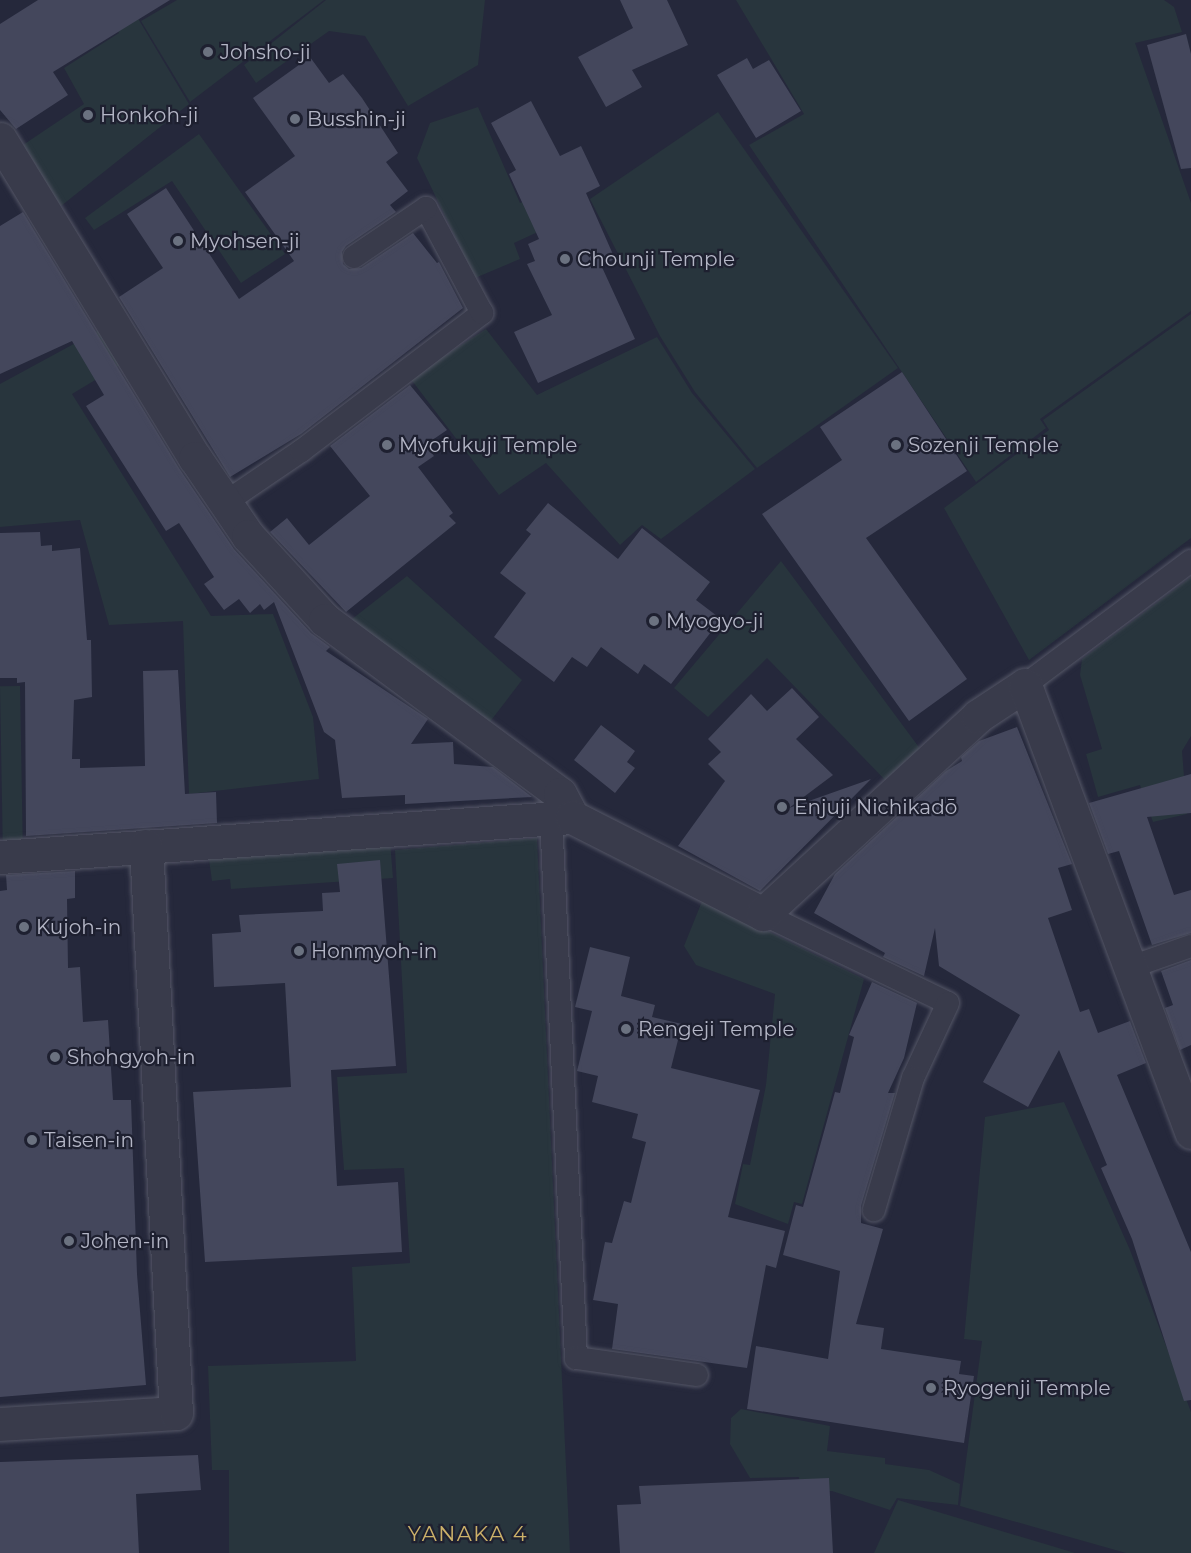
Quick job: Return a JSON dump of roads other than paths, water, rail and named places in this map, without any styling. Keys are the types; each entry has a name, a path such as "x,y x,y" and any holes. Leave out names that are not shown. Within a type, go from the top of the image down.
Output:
{"street":[{"path":"0,138 248,536 326,620 560,794 561,817"},
{"path":"0,857 561,817 763,914 978,716 1025,685 1191,1132"},
{"path":"0,1424 176,1413 146,846"}],"lane":[{"path":"226,502 319,437 482,313 426,208 354,257"},
{"path":"1025,685 1191,561"},
{"path":"561,817 576,1358 697,1375"},
{"path":"763,914 948,1003 913,1078 874,1210"},
{"path":"1131,967 1191,946"}],"place":[{"name":"Johsho-ji","path":"208,52"},
{"name":"Honkoh-ji","path":"88,115"},
{"name":"Busshin-ji","path":"295,119"},
{"name":"Myohsen-ji","path":"178,241"},
{"name":"Chounji Temple","path":"565,259"},
{"name":"Myofukuji Temple","path":"387,445"},
{"name":"Sozenji Temple","path":"896,445"},
{"name":"Myogyo-ji","path":"654,621"},
{"name":"Enjuji Nichikadō","path":"782,807"},
{"name":"Kujoh-in","path":"24,927"},
{"name":"Honmyoh-in","path":"299,951"},
{"name":"Rengeji Temple","path":"626,1029"},
{"name":"Shohgyoh-in","path":"55,1057"},
{"name":"Taisen-in","path":"32,1140"},
{"name":"Johen-in","path":"69,1241"},
{"name":"Ryogenji Temple","path":"931,1388"}],"district":[{"name":"YANAKA 4","path":"468,1534"}]}
